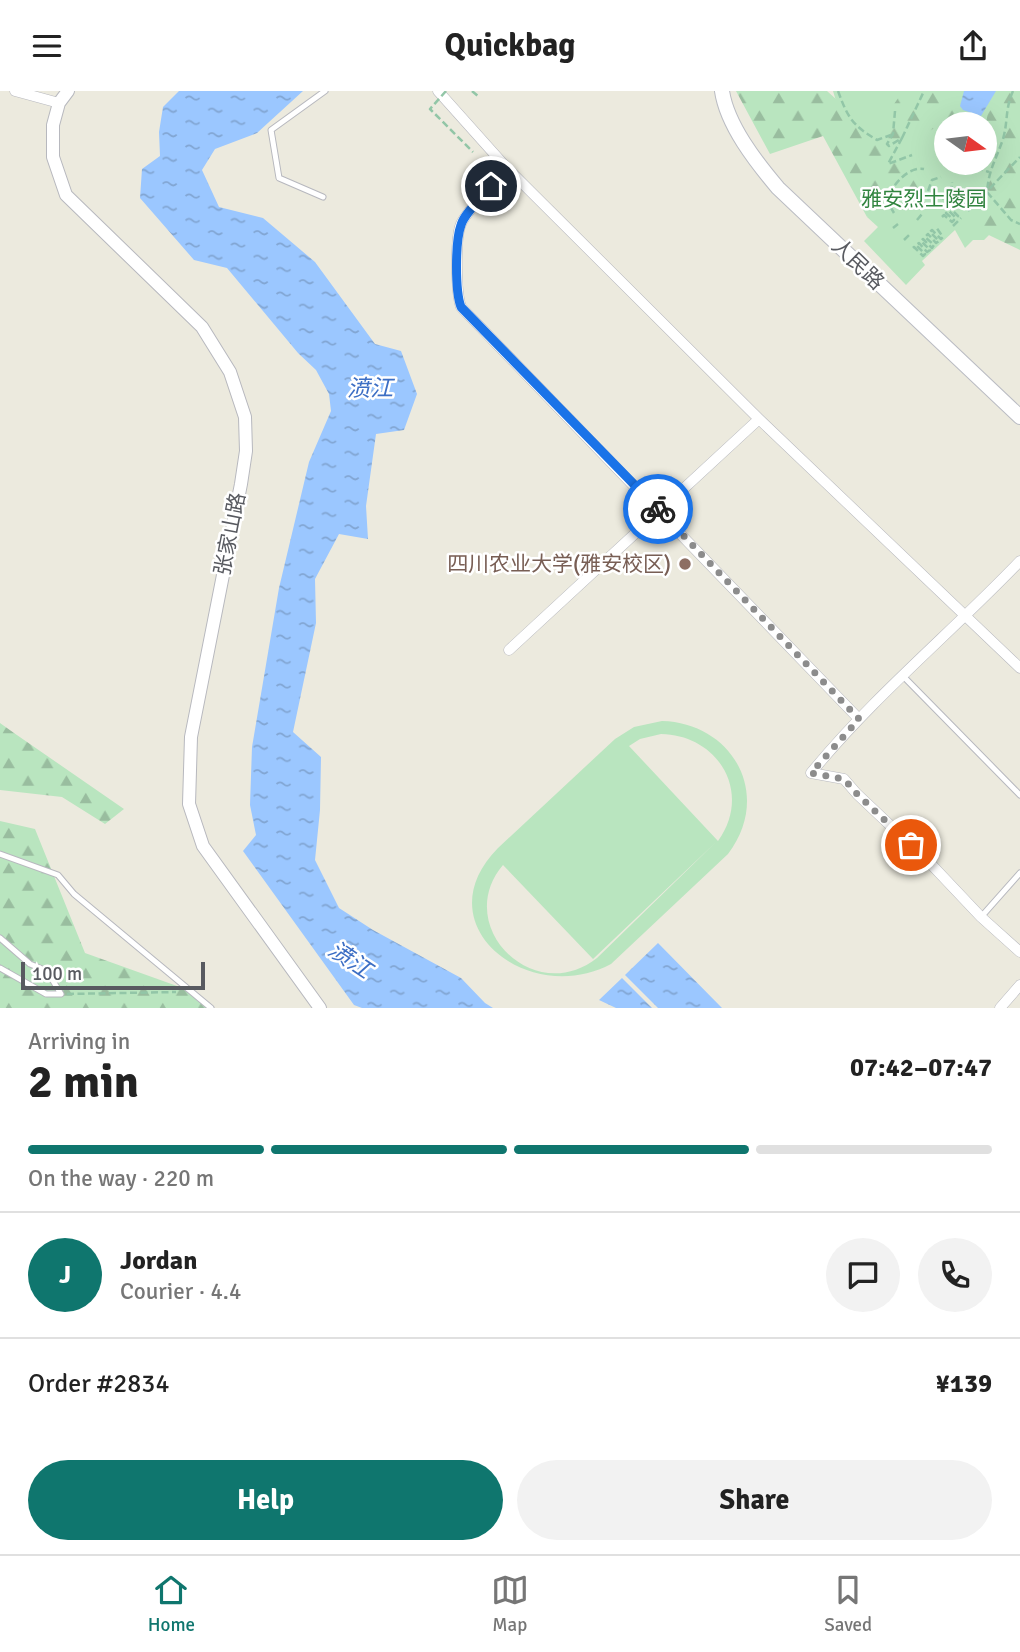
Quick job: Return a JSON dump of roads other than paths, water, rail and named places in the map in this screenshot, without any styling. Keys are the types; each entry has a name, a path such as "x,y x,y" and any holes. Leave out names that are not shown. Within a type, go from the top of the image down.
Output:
{"main road":[{"name":"人民路","path":"722,91 737,128 756,162 778,188 1020,417"}],"street":[{"path":"15,91 59,103"},
{"name":"张家山路","path":"68,91 59,103 53,125 53,157 66,195 202,327 230,372 245,417 246,451 243,473 191,737 189,804 203,846 320,1008"},
{"path":"438,91 506,167 759,419 1020,668"},
{"path":"506,167 461,224 456,273 461,307 859,719"},
{"path":"509,650 759,419"},
{"path":"1020,561 950,632 902,675 811,773 844,779 981,917 1020,952"},
{"path":"1000,1008 1020,985"}],"lane":[{"path":"323,197 279,178 271,130 325,91"},
{"path":"902,675 1020,795"},
{"path":"0,855 58,875 74,894 211,1008"},
{"path":"981,917 1020,873"},
{"path":"0,938 30,964 47,971 61,994 46,994 0,968"}],"water":[{"name":"𣸣江","path":"179,91 303,91 257,133 215,149 202,170 219,207 263,218 315,262 375,344 401,351 417,394 404,430 376,434 366,506 368,539 339,534 315,579 316,623 293,732 321,757 315,860 339,908 373,930 461,978 493,1008 362,1008 354,1005 243,851 256,835 250,805 252,747 279,588 309,462 331,411 329,394 316,370 298,353 227,268 194,260 140,198 142,169 160,156 159,132 163,107"},
{"path":"964,91 996,91 983,112 969,112 960,106"},
{"path":"658,943 722,1008 658,1008 625,975"},
{"path":"622,978 652,1008 616,1008 599,1000"}],"place":[{"name":"四川农业大学(雅安校区)","path":"685,564"}],"park label":[{"name":"雅安烈士陵园","path":"924,199"}]}
